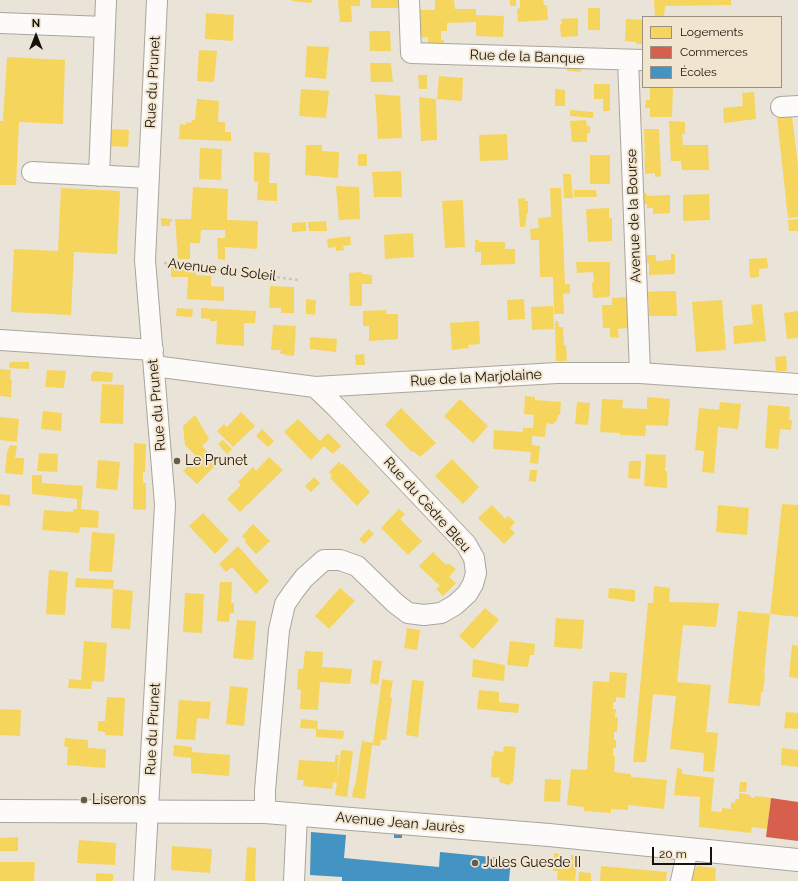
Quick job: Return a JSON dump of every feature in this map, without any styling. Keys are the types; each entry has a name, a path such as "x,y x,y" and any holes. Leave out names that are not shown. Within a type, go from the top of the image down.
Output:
{"main road":[{"name":"Avenue Jean Jaurès","path":"0,811 265,812 549,835 798,860"}],"street":[{"path":"99,176 106,0"},
{"name":"Rue du Prunet","path":"144,881 165,504 145,260 157,0"},
{"name":"Rue de la Banque","path":"409,0 411,53 635,60"},
{"path":"0,23 105,28"},
{"name":"Avenue de la Bourse","path":"635,60 640,373"},
{"path":"32,172 149,178"},
{"name":"Rue de la Marjolaine","path":"0,340 153,358 314,387 557,373 640,373 798,384"},
{"name":"Rue du Cèdre Bleu","path":"265,812 266,782 279,630 285,604 304,578 324,560 340,560 357,566 395,603 408,613 424,615 441,613 456,605 467,594 473,584 476,573 474,558 466,544 336,407 314,387"},
{"path":"294,881 297,815"},
{"path":"681,881 688,849"}],"path":[{"name":"Avenue du Soleil","path":"145,260 299,280"}],"building: Logements":[{"path":"292,0 312,0 311,3"},
{"path":"338,0 360,0 360,6 351,6 352,22 340,22"},
{"path":"371,0 399,0 399,8 371,8"},
{"path":"435,0 454,0 455,9 476,9 476,15 504,16 503,37 476,36 476,22 447,23 447,31 441,31 441,40 444,40 444,48 428,48 428,37 417,38 416,10 435,10"},
{"path":"510,0 516,0 516,6 510,6"},
{"path":"520,0 543,0 544,5 547,5 548,20 518,22 517,9 520,8"},
{"path":"654,0 731,0 731,5 665,6 664,16 655,16"},
{"path":"588,8 600,8 600,30 588,30"},
{"path":"206,13 234,15 233,41 205,39"},
{"path":"578,18 578,36 561,37 561,19"},
{"path":"626,19 642,20 642,44 625,41"},
{"path":"369,31 390,31 391,51 370,51"},
{"path":"307,46 329,47 326,79 305,77"},
{"path":"199,50 217,51 214,82 197,81"},
{"path":"7,57 65,60 63,124 19,122 16,185 0,185 0,121 3,121"},
{"path":"370,63 391,63 393,82 371,82"},
{"path":"567,63 581,63 581,72 567,71"},
{"path":"418,75 427,75 427,89 419,89"},
{"path":"439,76 463,78 462,101 437,99"},
{"path":"594,84 610,84 610,111 603,111 603,99 594,99"},
{"path":"650,88 673,88 672,117 650,117 650,108 645,108 646,100 650,100"},
{"path":"301,89 329,91 326,118 299,116"},
{"path":"555,89 565,90 565,106 555,106"},
{"path":"754,92 756,119 724,123 723,108 743,106 742,93"},
{"path":"375,94 400,96 402,138 378,139"},
{"path":"419,97 436,99 437,140 421,141"},
{"path":"197,99 219,101 218,122 225,122 225,132 231,132 231,141 179,139 180,124 186,125 186,122 191,123 192,120 195,120"},
{"path":"570,110 593,112 593,118 570,116"},
{"path":"792,116 798,166 798,217 788,218 777,117"},
{"path":"586,120 587,126 590,126 590,133 587,133 587,142 572,142 570,121"},
{"path":"669,121 685,122 685,134 682,134 683,145 708,145 709,170 682,170 681,161 671,161"},
{"path":"110,129 129,130 128,147 109,146"},
{"path":"644,129 659,129 661,176 655,177 655,173 645,174"},
{"path":"507,134 508,160 480,161 479,135"},
{"path":"306,145 322,145 322,151 339,152 338,178 305,175"},
{"path":"200,148 222,149 221,180 199,179"},
{"path":"254,152 270,153 269,183 277,183 277,201 257,200 258,182 254,182"},
{"path":"358,154 367,154 367,166 358,166"},
{"path":"590,155 610,155 610,184 590,184"},
{"path":"401,171 402,197 374,197 372,172"},
{"path":"563,174 571,174 573,198 564,198"},
{"path":"336,186 359,187 360,219 339,220"},
{"path":"193,187 228,189 227,220 258,221 257,249 225,247 225,260 218,259 217,238 225,238 225,230 201,230 200,243 190,243 190,259 178,259 175,219 191,219"},
{"path":"61,188 120,191 117,254 74,252 71,315 11,312 14,249 58,251"},
{"path":"550,188 561,188 565,284 570,284 570,293 563,294 564,314 554,314 553,277 540,277 539,240 531,240 530,229 539,228 538,218 551,217"},
{"path":"574,190 596,190 597,197 574,197"},
{"path":"636,193 647,193 647,196 670,195 670,213 653,214 653,208 647,208 647,204 636,205"},
{"path":"709,194 710,220 683,221 683,195"},
{"path":"525,198 525,201 528,201 528,213 525,227 520,227 518,199"},
{"path":"463,200 465,247 445,248 442,201"},
{"path":"609,208 609,218 612,218 612,241 588,242 586,209"},
{"path":"161,218 172,219 170,226 161,226"},
{"path":"798,219 798,231 789,231 788,220"},
{"path":"326,221 327,231 309,231 308,222"},
{"path":"306,222 306,231 292,232 292,223"},
{"path":"413,233 414,257 385,259 384,235"},
{"path":"350,236 351,245 343,246 344,250 336,251 336,247 328,248 327,239"},
{"path":"475,240 479,240 479,242 505,242 505,249 515,249 515,264 481,265 481,252 475,252"},
{"path":"671,254 675,254 675,274 649,275 647,255 656,255 656,261 671,260"},
{"path":"767,258 768,268 759,269 759,277 750,278 749,259"},
{"path":"576,262 610,262 610,295 608,297 593,298 593,272 577,273"},
{"path":"171,267 196,268 196,275 211,276 211,286 224,287 224,301 187,299 188,277 171,277"},
{"path":"362,272 362,274 372,275 372,284 362,284 362,306 350,306 349,273"},
{"path":"270,286 294,287 294,313 281,313 281,308 269,308"},
{"path":"676,291 677,316 649,316 648,292"},
{"path":"627,297 628,328 618,329 619,338 610,337 610,328 603,328 602,305 612,305 612,298"},
{"path":"306,299 316,300 315,315 306,314"},
{"path":"524,299 525,319 508,320 507,300"},
{"path":"722,300 726,350 696,352 692,302"},
{"path":"762,304 766,341 734,344 733,326 753,324 751,305"},
{"path":"553,306 554,329 532,330 531,307"},
{"path":"177,308 193,309 192,317 176,316"},
{"path":"201,308 256,311 255,323 244,323 244,346 216,344 217,321 210,321 210,319 201,318"},
{"path":"386,310 386,314 398,314 398,339 369,341 369,326 363,326 363,311"},
{"path":"798,311 798,338 787,339 784,313"},
{"path":"479,321 480,344 468,345 469,348 452,350 450,323"},
{"path":"555,321 558,321 559,327 563,327 567,361 556,361"},
{"path":"273,325 296,326 294,356 280,354 281,350 271,350"},
{"path":"310,337 337,339 336,352 310,349"},
{"path":"364,354 365,365 356,365 355,355"},
{"path":"786,356 787,371 776,371 775,357"},
{"path":"10,362 29,362 29,369 9,368"},
{"path":"0,369 11,370 11,397 0,396"},
{"path":"47,370 66,371 64,388 45,387"},
{"path":"94,371 113,373 112,382 91,381 91,375"},
{"path":"102,384 124,385 123,424 100,423"},
{"path":"525,396 535,397 535,400 561,402 560,415 558,415 557,420 553,424 547,423 545,437 532,436 532,445 540,446 538,464 530,463 531,452 493,449 494,430 523,432 523,428 533,428 534,415 524,414"},
{"path":"647,397 670,399 668,426 646,425 645,436 620,435 620,433 600,432 602,399 623,400 622,408 647,409"},
{"path":"460,399 488,426 473,443 444,416"},
{"path":"577,402 590,403 588,425 575,424"},
{"path":"720,402 741,404 738,429 718,427 714,473 702,472 704,451 695,450 699,408 719,410"},
{"path":"768,405 790,407 789,420 792,420 791,430 780,429 778,449 765,448"},
{"path":"401,408 436,443 420,457 413,451 412,452 385,425"},
{"path":"43,411 62,413 61,431 41,429"},
{"path":"241,412 255,426 233,447 217,431 224,424 227,427"},
{"path":"195,415 209,439 202,446 218,463 197,484 183,471 197,457 185,445 183,426"},
{"path":"0,417 19,419 17,442 0,440"},
{"path":"298,419 320,441 328,433 341,446 333,454 324,446 311,460 284,432"},
{"path":"262,429 274,441 268,447 256,436"},
{"path":"223,440 232,449 227,454 218,444"},
{"path":"134,443 146,444 143,483 146,483 146,510 133,509"},
{"path":"10,445 17,446 15,458 24,458 23,475 5,473 7,452"},
{"path":"39,453 58,454 57,472 37,471"},
{"path":"646,454 666,455 665,471 667,471 667,488 644,486"},
{"path":"269,457 283,470 240,512 227,499 241,485 238,482 253,467 256,471"},
{"path":"452,459 479,487 463,504 435,476"},
{"path":"98,460 120,462 117,490 96,488"},
{"path":"629,461 641,461 640,479 628,478"},
{"path":"339,462 342,465 343,464 370,492 357,506 330,478 332,476 329,472"},
{"path":"530,470 537,470 536,482 529,481"},
{"path":"32,475 42,475 42,483 83,486 81,509 99,511 98,528 80,527 79,533 42,530 44,510 73,512 73,509 77,509 77,499 32,494"},
{"path":"314,477 320,483 311,492 305,486"},
{"path":"0,494 10,495 10,506 0,505"},
{"path":"782,504 798,505 798,617 770,614"},
{"path":"492,505 505,519 508,516 515,522 510,528 515,533 504,544 478,518"},
{"path":"718,505 749,508 747,535 716,532"},
{"path":"399,509 405,514 400,519 422,541 408,555 381,528"},
{"path":"203,513 229,540 215,554 189,526"},
{"path":"253,524 270,541 256,554 245,542 246,540 242,536"},
{"path":"369,529 374,534 364,544 359,539"},
{"path":"92,532 115,534 112,572 89,571"},
{"path":"238,546 269,581 256,594 232,567 226,572 219,564"},
{"path":"433,552 446,565 448,563 456,569 449,577 456,583 443,596 436,589 440,586 419,566"},
{"path":"49,570 68,572 65,615 46,614"},
{"path":"76,578 114,580 113,589 75,587"},
{"path":"220,582 232,582 231,603 234,603 234,613 230,613 229,622 217,621"},
{"path":"654,586 670,588 669,602 719,603 716,627 683,625 677,682 711,685 706,732 718,733 714,772 703,771 704,753 670,749 676,696 653,694 646,762 633,762 648,603 653,603"},
{"path":"340,588 355,601 329,629 315,616"},
{"path":"609,588 635,590 635,602 608,598"},
{"path":"113,589 133,591 130,629 111,628"},
{"path":"185,593 204,594 202,633 183,632"},
{"path":"485,608 499,620 473,649 459,636"},
{"path":"738,611 770,614 765,675 763,692 761,692 760,706 728,703"},
{"path":"556,618 584,620 582,649 554,647"},
{"path":"237,620 256,621 253,660 233,658"},
{"path":"407,628 420,630 417,650 404,648"},
{"path":"84,641 107,643 104,682 92,681 91,689 68,688 69,679 81,680"},
{"path":"510,641 535,644 534,655 530,655 528,667 507,665"},
{"path":"792,645 798,646 798,678 789,677"},
{"path":"305,651 323,652 322,667 352,669 350,684 320,682 318,710 300,709 301,690 297,689 298,669 303,669"},
{"path":"473,659 505,665 504,681 472,677"},
{"path":"373,660 382,661 378,685 370,683"},
{"path":"610,672 627,673 625,698 616,697 616,702 613,702 613,709 616,709 615,717 618,717 617,732 614,732 616,748 613,748 613,756 615,756 614,772 631,774 631,777 667,780 664,809 628,805 628,810 611,809 611,813 584,811 584,807 567,805 571,769 587,770 593,681 609,682"},
{"path":"382,679 393,681 386,740 381,740 380,746 372,745 365,799 352,797 362,741 373,743"},
{"path":"412,680 424,681 418,737 406,735"},
{"path":"230,686 248,688 244,726 226,724"},
{"path":"479,690 499,692 499,702 519,704 518,713 477,709"},
{"path":"107,697 125,698 123,736 105,735 105,732 98,731 98,721 105,721"},
{"path":"179,700 211,702 209,719 197,718 195,740 176,739"},
{"path":"0,709 21,710 20,736 0,735"},
{"path":"786,712 798,713 798,729 784,728"},
{"path":"301,719 318,721 317,729 344,731 343,739 316,737 316,729 300,728"},
{"path":"65,738 88,740 88,748 106,749 105,768 67,765 68,747 64,746"},
{"path":"174,745 192,747 192,752 230,755 229,776 191,773 191,758 173,756"},
{"path":"504,746 516,747 513,782 508,785 499,782 500,778 491,777 492,756 494,756 494,751 503,752"},
{"path":"782,748 798,750 798,767 781,765"},
{"path":"341,750 353,751 347,797 335,795 337,783 333,782 332,789 303,786 304,780 297,780 299,760 335,762 335,755 339,755 337,781"},
{"path":"677,768 682,769 682,774 714,778 711,811 722,812 722,808 731,809 731,802 735,803 735,799 739,799 739,793 750,795 750,797 754,798 755,796 771,798 767,829 752,827 751,833 699,827 700,797 674,795"},
{"path":"545,779 561,780 560,802 544,801"},
{"path":"740,782 747,782 746,792 739,792"},
{"path":"18,837 18,851 0,851 0,838"},
{"path":"79,840 116,843 115,865 77,863"},
{"path":"172,846 212,849 210,873 171,870"},
{"path":"247,847 256,848 255,881 245,881"},
{"path":"554,853 560,854 560,860 571,861 571,855 578,855 575,881 557,880 558,871 553,871"},
{"path":"0,862 35,862 34,881 0,881"},
{"path":"601,866 667,872 666,881 600,881"},
{"path":"698,866 716,868 715,881 690,881 692,872"},
{"path":"579,872 591,873 591,881 578,881"},
{"path":"96,873 113,874 113,881 96,881"}],"building: Commerces":[{"path":"771,798 798,802 798,841 766,837"}],"building: Écoles":[{"name":"Jules Guesde II","path":"311,832 346,835 344,858 439,867 440,852 511,859 509,881 342,881 342,877 310,875"},
{"path":"394,834 402,835 402,838 394,838"}],"place":[{"name":"Le Prunet","path":"177,461"},
{"name":"Liserons","path":"84,800"},
{"name":"Jules Guesde II","path":"475,863"}]}
